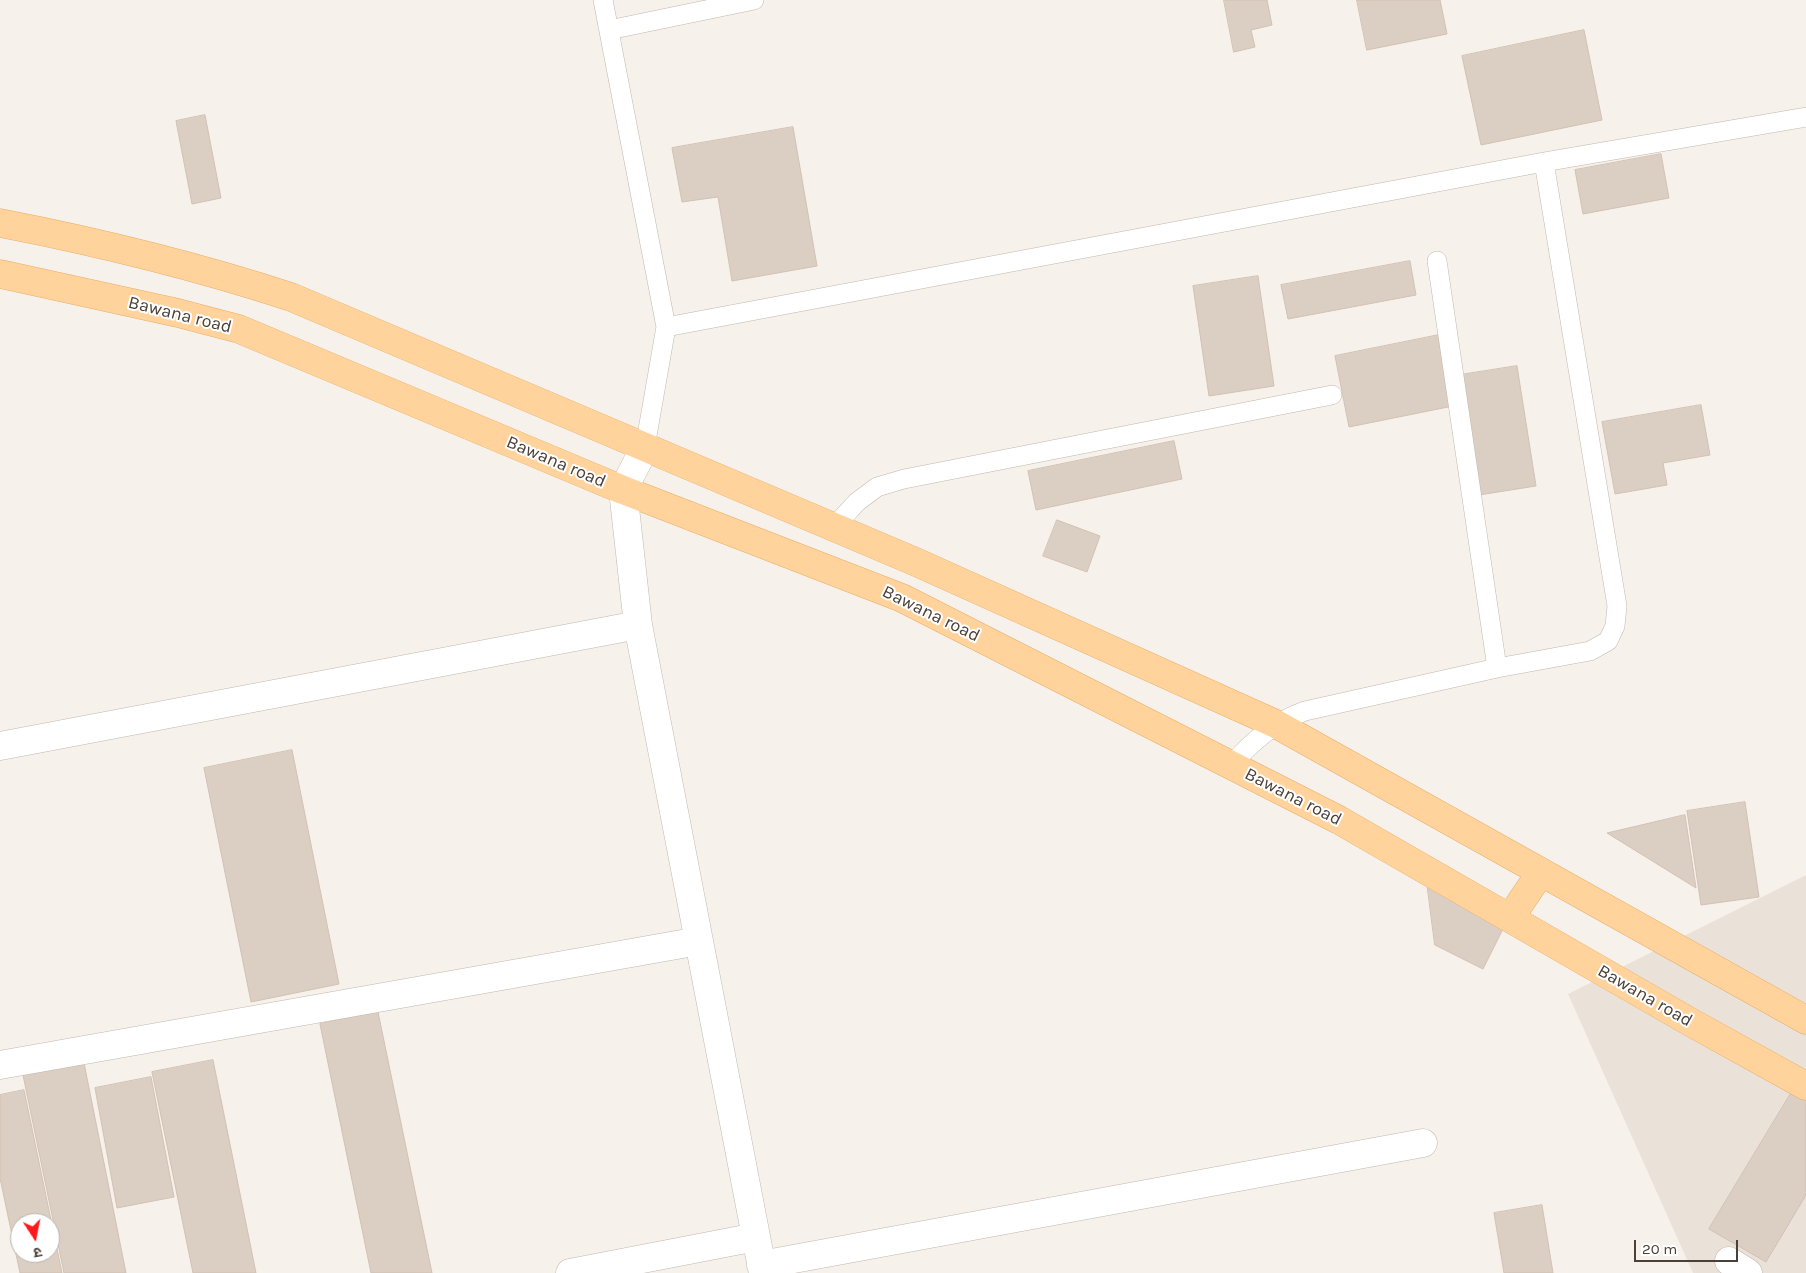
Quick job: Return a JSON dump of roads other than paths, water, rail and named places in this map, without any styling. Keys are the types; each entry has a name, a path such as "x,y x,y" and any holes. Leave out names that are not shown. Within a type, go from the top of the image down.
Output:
{"main road":[{"path":"0,223 58,234 237,280 290,297 916,562 1276,724 1806,1020"},
{"name":"Bawana road","path":"0,274 178,313 238,329 624,490 902,598 1339,820 1806,1086"},
{"path":"1510,918 1541,872"}],"street":[{"path":"645,447 624,490 638,625 762,1269 1423,1143"},
{"path":"0,746 638,625"},
{"path":"0,1065 699,941"},
{"path":"570,1273 756,1237"}],"lane":[{"path":"603,0 666,327 645,447"},
{"path":"609,30 754,0"},
{"path":"666,327 1544,162 1806,117"},
{"path":"1232,765 1259,736 1276,724 1305,711 1497,668 1590,651 1608,641 1615,626 1616,596 1544,162"},
{"path":"1437,261 1497,668"},
{"path":"833,528 857,502 877,487 904,479 1332,395"}]}
